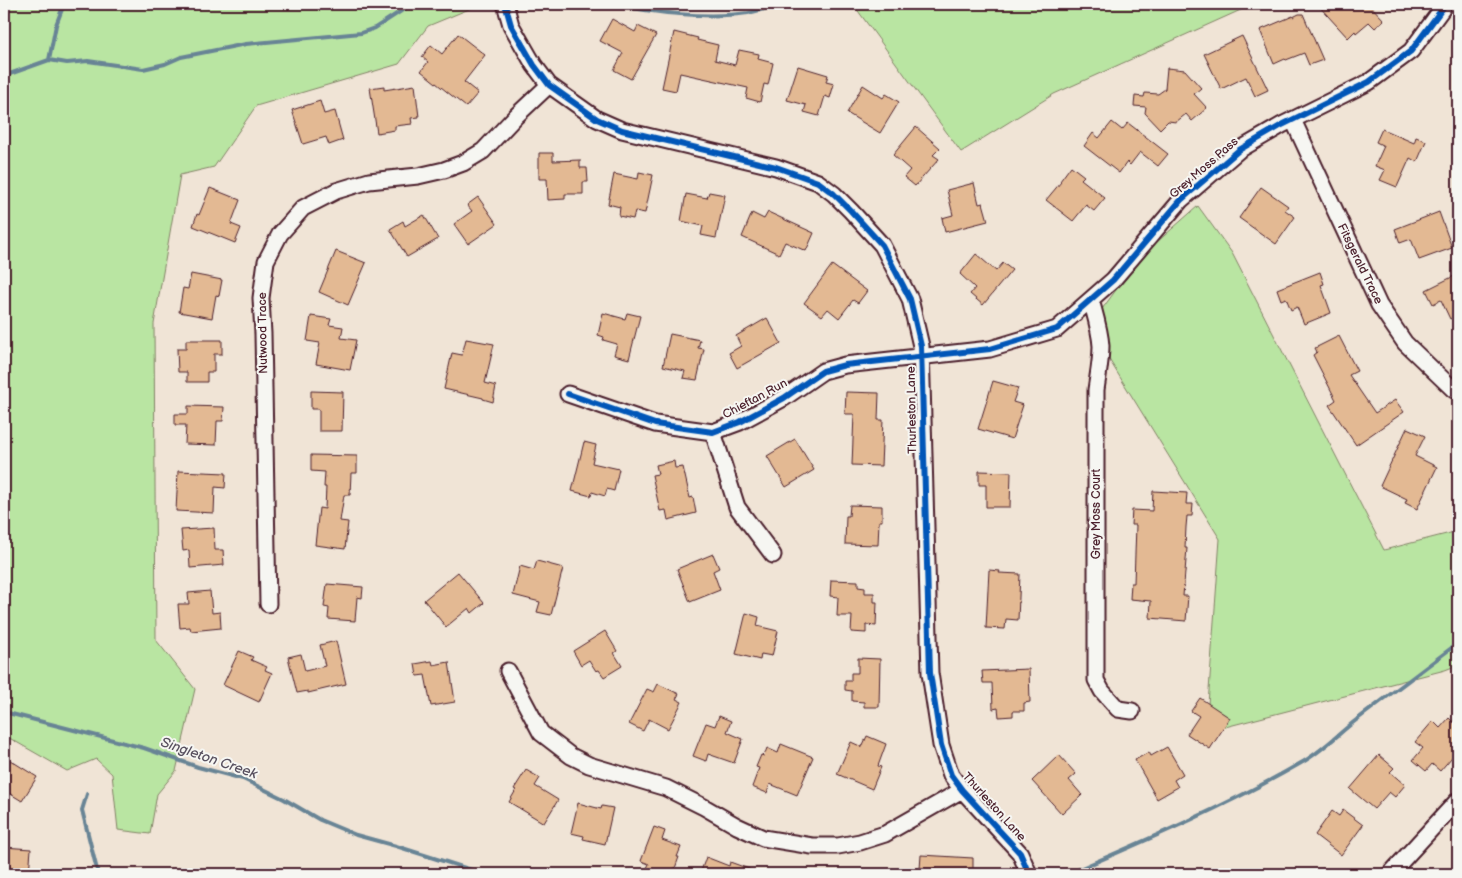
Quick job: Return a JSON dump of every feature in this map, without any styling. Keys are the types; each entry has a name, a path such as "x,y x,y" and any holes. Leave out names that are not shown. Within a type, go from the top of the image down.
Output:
{"street":[{"name":"Thurleston Lane","path":"505,4 511,25 534,66 549,85 597,119 622,130 776,167 818,182 834,194 882,245 910,299 921,346 930,673 941,745 951,776 1020,853 1029,874"},
{"name":"Grey Moss Pass","path":"922,357 990,349 1056,329 1113,280 1182,200 1239,150 1293,120 1369,82 1411,51 1445,4"},
{"name":"Nutwood Trace","path":"268,604 261,298 266,260 280,234 303,208 336,192 369,181 418,176 463,163 483,151 549,85"},
{"name":"Fitsgerald Trace","path":"1293,120 1379,305 1405,343 1454,390"},
{"name":"Grey Moss Court","path":"1091,300 1098,324 1101,345 1096,390 1096,680 1102,691 1118,709 1132,711"},
{"name":"Chieftan Run","path":"568,394 655,424 713,432 740,422 775,403 823,371 845,365 922,357"},
{"path":"713,432 736,507 773,556"},
{"path":"508,670 541,733 571,756 589,765 666,788 763,838 812,846 838,846 860,842 885,834 962,790"},
{"path":"1390,874 1458,800"}],"green space":[{"path":"4,4 481,4 428,26 399,64 256,106 214,167 180,175 154,324 156,640 195,689 176,771 157,794 150,834 118,830 112,774 96,759 67,771 4,735"},
{"path":"853,4 1254,4 1054,94 961,152"},
{"path":"1198,206 1232,253 1384,550 1458,531 1458,665 1206,732 1220,539 1089,327 1140,257"}],"building":[{"path":"1317,4 1369,4 1384,20 1375,28 1369,22 1348,38"},
{"path":"1303,14 1323,60 1309,65 1304,53 1274,64 1260,30"},
{"path":"612,19 635,32 638,26 656,35 631,79 614,70 623,53 600,41"},
{"path":"674,32 718,45 715,60 735,65 739,50 759,54 758,59 773,63 768,85 764,84 760,102 746,98 748,88 680,73 676,91 662,88"},
{"path":"458,34 485,55 464,82 478,93 466,107 421,71 428,62 422,57 431,45 442,54"},
{"path":"1242,36 1268,90 1255,96 1246,77 1221,89 1204,54"},
{"path":"798,66 828,75 826,82 834,84 830,98 825,96 819,116 804,112 806,105 787,100"},
{"path":"1167,68 1185,70 1201,88 1194,94 1207,108 1192,121 1186,114 1176,122 1168,121 1160,129 1145,113 1146,107 1134,106 1135,96 1144,97 1145,93 1158,94 1165,89"},
{"path":"415,85 419,117 411,118 412,124 395,126 395,130 377,133 370,88 384,86 384,90"},
{"path":"863,85 883,98 886,94 899,102 880,133 847,113"},
{"path":"320,101 324,114 335,111 343,140 329,145 326,137 303,144 292,110"},
{"path":"1112,122 1122,130 1128,123 1168,154 1158,166 1140,152 1130,165 1127,162 1119,173 1084,146 1093,133 1099,138"},
{"path":"916,127 940,148 933,155 939,159 915,186 904,177 910,170 893,155"},
{"path":"1382,129 1414,143 1416,137 1426,141 1417,162 1410,158 1397,187 1380,180 1385,170 1375,166 1384,146 1376,142"},
{"path":"539,153 553,153 553,161 580,160 580,168 587,168 588,182 583,182 583,194 565,194 565,199 548,200 547,179 539,179"},
{"path":"1071,166 1084,176 1081,179 1105,198 1094,211 1086,205 1073,221 1046,200"},
{"path":"639,172 653,175 645,213 635,211 633,219 619,216 620,207 608,204 614,174 638,179"},
{"path":"974,183 979,204 983,203 988,221 945,232 942,218 953,215 947,190"},
{"path":"1261,187 1288,206 1285,210 1295,217 1276,244 1239,218"},
{"path":"210,188 240,200 231,224 241,228 235,243 193,226"},
{"path":"709,192 725,195 716,238 701,235 703,226 681,221 686,194 707,198"},
{"path":"478,197 497,224 468,244 454,224 472,211 467,205"},
{"path":"768,212 814,233 806,251 785,242 779,254 742,237 752,213 764,219"},
{"path":"1439,212 1452,248 1419,260 1411,239 1400,243 1395,229"},
{"path":"424,215 438,239 407,257 390,229 403,221 405,226"},
{"path":"336,251 366,263 348,305 319,292"},
{"path":"976,254 996,271 1003,263 1012,270 983,305 970,294 975,288 960,274"},
{"path":"832,265 867,291 858,303 853,300 839,318 828,309 822,316 804,303"},
{"path":"1320,272 1324,284 1321,285 1331,313 1304,324 1297,307 1291,310 1286,298 1281,300 1277,289"},
{"path":"191,274 222,280 219,296 216,295 212,318 179,312 183,288 188,289"},
{"path":"1458,274 1458,315 1450,319 1441,300 1433,304 1426,290"},
{"path":"603,313 625,319 627,313 640,316 629,359 614,355 617,344 603,340 604,337 598,335"},
{"path":"311,316 331,319 329,325 343,327 341,338 356,340 350,370 316,364 320,343 307,341"},
{"path":"767,318 781,343 737,368 729,353 741,346 736,336"},
{"path":"670,334 700,340 698,348 704,349 697,380 683,378 685,371 663,366"},
{"path":"1339,336 1357,371 1349,375 1375,413 1395,400 1404,412 1356,445 1329,405 1336,400 1313,355 1317,352 1315,348"},
{"path":"466,339 494,344 485,383 496,386 493,402 444,389 452,353 462,355"},
{"path":"186,340 222,340 222,354 214,354 214,372 207,372 207,382 187,382 187,372 178,372 177,349 186,349"},
{"path":"993,381 1018,388 1013,402 1023,405 1012,439 978,429"},
{"path":"311,391 343,392 342,431 319,431 319,409 311,409"},
{"path":"846,392 879,393 878,420 883,420 881,466 852,465 854,414 845,414"},
{"path":"188,406 224,407 223,421 217,421 216,445 185,444 186,425 175,425 175,414 188,414"},
{"path":"1407,428 1425,436 1415,456 1437,467 1417,509 1405,503 1407,499 1380,486"},
{"path":"795,439 814,470 786,487 767,456"},
{"path":"584,442 596,445 592,463 619,469 614,491 607,489 605,496 592,492 591,496 572,491"},
{"path":"311,455 357,456 357,473 351,473 350,495 344,495 340,521 348,522 345,549 315,545 319,508 325,509 326,487 324,487 325,472 311,471"},
{"path":"674,461 675,468 683,467 690,498 693,497 696,513 668,520 666,510 660,511 652,475 658,474 656,465"},
{"path":"178,471 226,473 225,488 215,487 214,513 176,511"},
{"path":"979,471 1011,472 1010,507 986,507 986,485 979,485"},
{"path":"1153,491 1187,493 1186,504 1193,504 1192,516 1187,516 1186,527 1185,548 1187,548 1183,596 1188,596 1186,621 1150,618 1151,601 1130,599 1131,583 1134,583 1136,525 1131,525 1132,510 1152,511"},
{"path":"850,505 882,506 882,521 879,521 878,545 845,544 846,516 849,516"},
{"path":"214,528 215,550 223,550 224,565 190,568 189,550 183,551 181,530"},
{"path":"713,554 719,568 713,571 720,590 690,602 677,569"},
{"path":"537,561 563,568 551,615 537,612 540,602 513,595 520,566 534,570"},
{"path":"989,570 1000,571 999,573 1020,574 1018,620 1006,619 1005,629 986,628"},
{"path":"458,572 484,603 472,613 469,608 446,627 424,600"},
{"path":"831,580 858,581 858,587 865,588 865,593 874,593 874,602 877,602 876,626 866,625 866,633 851,632 852,616 837,616 838,597 830,596"},
{"path":"327,584 363,587 362,598 357,597 355,621 328,619 329,608 324,607"},
{"path":"210,591 212,613 220,612 221,628 191,631 190,627 180,628 178,604 189,604 188,593"},
{"path":"746,613 759,617 757,626 778,631 772,656 761,654 760,660 736,654"},
{"path":"605,631 617,651 614,653 622,666 604,677 599,670 596,671 589,660 581,665 573,651"},
{"path":"336,641 346,684 308,693 308,691 297,693 288,657 301,654 305,671 325,666 320,645"},
{"path":"239,651 253,657 251,660 267,667 265,670 272,673 259,702 223,685"},
{"path":"858,658 880,659 879,707 864,707 864,702 852,701 852,691 845,690 845,681 851,681 851,673 858,673"},
{"path":"432,661 433,665 449,662 455,702 431,706 425,675 417,676 415,664"},
{"path":"1029,669 1030,702 1024,703 1024,711 1013,711 1013,716 999,717 998,708 993,709 992,683 983,683 982,671"},
{"path":"658,684 679,694 676,699 682,702 668,729 649,719 643,731 629,724 647,689 654,692"},
{"path":"1200,698 1230,718 1210,749 1187,734 1199,716 1191,711"},
{"path":"719,716 731,721 727,732 743,739 734,763 708,754 706,761 693,756 706,723 715,726"},
{"path":"1449,718 1458,727 1458,750 1440,771 1432,764 1426,771 1413,760 1423,748 1415,742 1433,721 1440,728"},
{"path":"867,736 886,744 878,766 881,767 872,789 837,774 851,742 862,747"},
{"path":"781,744 813,757 797,795 770,784 767,793 752,787 759,768 756,767 761,755 764,756 767,748 778,753"},
{"path":"1167,747 1183,774 1174,780 1178,787 1157,799 1135,760 1149,752 1151,756"},
{"path":"1059,755 1076,774 1069,780 1082,795 1062,814 1032,781"},
{"path":"1379,755 1394,768 1390,772 1405,785 1395,797 1389,792 1374,809 1350,789"},
{"path":"10,760 37,777 22,801 4,790 4,771"},
{"path":"526,770 540,778 535,786 558,800 544,823 509,802 516,790 514,789"},
{"path":"578,803 601,809 602,806 613,808 605,844 583,839 584,836 571,833"},
{"path":"1343,810 1363,825 1341,855 1315,835 1332,811 1339,816"},
{"path":"654,827 665,831 662,840 681,847 673,874 657,874 646,870 649,864 641,861"},
{"path":"4,847 31,849 29,874 6,874 8,860 4,860"},
{"path":"921,855 973,858 973,874 935,874 936,869 920,869"},
{"path":"706,857 729,866 730,862 760,873 700,874"}],"waterway":[{"path":"49,60 56,25 64,4"},
{"path":"4,76 49,60 67,63 88,61 143,69 165,64 181,57 246,44 361,33 375,28 412,4"},
{"path":"613,4 645,10 698,15 748,13 781,4"},
{"path":"1068,874 1216,808 1301,763 1458,643"},
{"name":"Singleton Creek","path":"4,712 144,748 198,767 243,779 284,799 320,820 356,835 484,874"},
{"path":"87,794 82,810 98,874"}],"cycle path":[{"path":"505,4 511,25 534,65 549,85 597,119 622,130 776,167 818,182 834,194 882,245 910,299 921,346 930,673 941,745 951,775 962,790 1020,853 1029,874"},
{"path":"568,394 655,424 713,432 740,422 784,398 823,371 845,365 990,349 1057,329 1113,280 1181,200 1239,150 1282,125 1369,82 1411,51 1445,4"}]}
